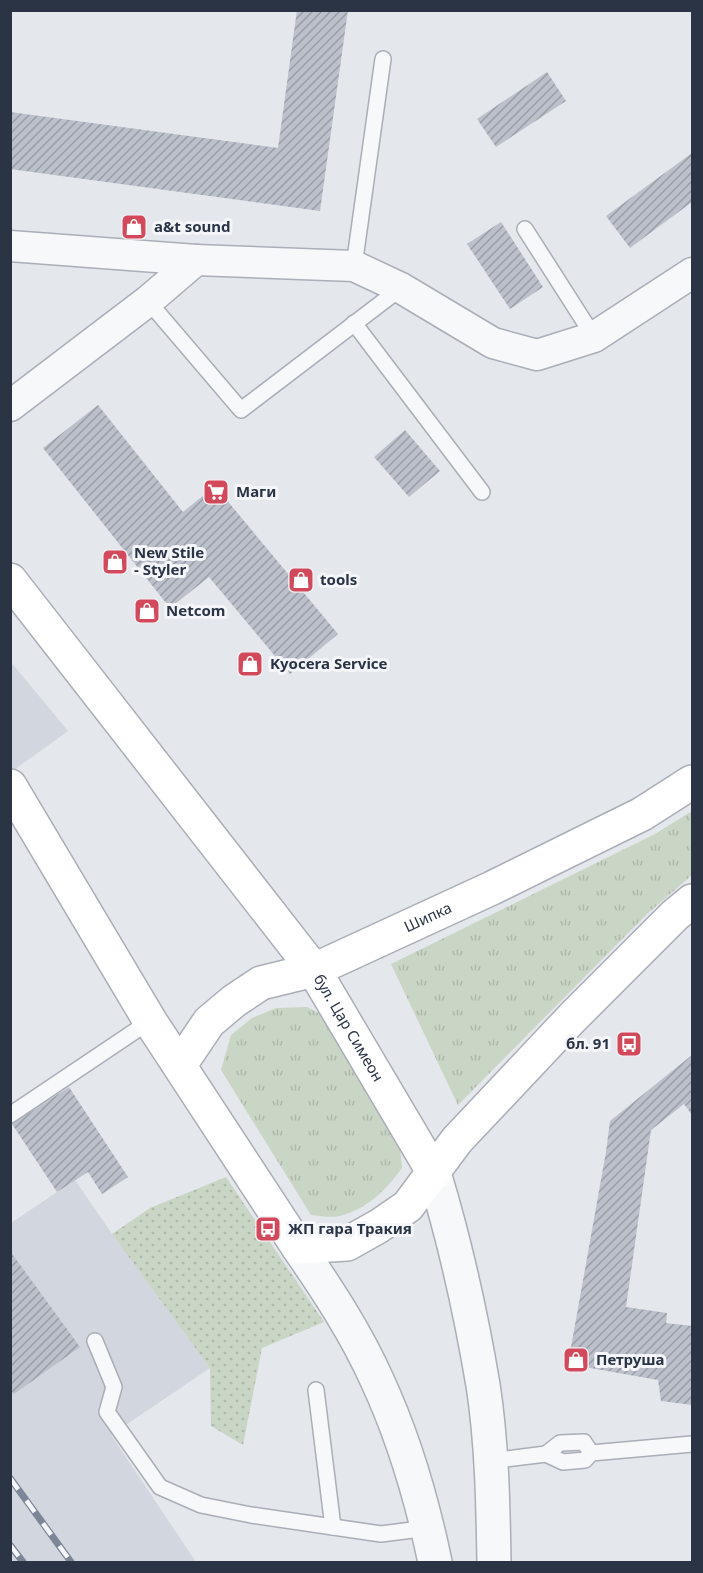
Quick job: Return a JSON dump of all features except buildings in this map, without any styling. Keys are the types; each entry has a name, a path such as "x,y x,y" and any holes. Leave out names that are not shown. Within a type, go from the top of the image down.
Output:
{"main road":[{"name":"бул. Цар Симеон","path":"10,580 314,970 434,1173"},
{"name":"Шипка","path":"180,1065 209,1022 234,1000 261,983 314,970 503,883 642,814 693,783"},
{"path":"10,786 150,1021 298,1246 347,1244 408,1206 457,1140 572,1018 675,915 693,901"}],"street":[{"path":"10,246 196,260 354,266 401,288 493,343 537,355 594,337 693,273"},
{"path":"10,406 148,301 196,260"},
{"name":"бул. Цар Симеон","path":"434,1173 450,1226 483,1387 490,1461 494,1563"},
{"path":"298,1246 331,1294 377,1379 407,1452 435,1563"}],"lane":[{"path":"354,266 383,59"},
{"path":"525,229 594,337"},
{"path":"148,301 241,410 401,288"},
{"path":"354,323 482,492"},
{"path":"10,1115 150,1021"},
{"path":"95,1341 114,1387 107,1412 160,1487 201,1505 333,1527 381,1534 428,1528"},
{"path":"316,1390 333,1527"},
{"path":"490,1461 546,1454 563,1462 585,1460 591,1453 693,1444"}],"shaded area":[{"path":"10,661 68,731 11,772 10,772"},
{"path":"75,1180 210,1368 111,1435 196,1562 11,1562 11,1223"}],"green space":[{"path":"692,811 692,875 647,914 458,1105 391,964 655,834"},
{"path":"307,1007 322,1015 399,1138 402,1168 396,1176 367,1204 337,1217 311,1215 221,1070 231,1035 252,1018 276,1008"},
{"path":"226,1177 324,1322 262,1348 243,1445 211,1426 210,1368 112,1234 150,1208"}],"railway":[{"path":"10,1478 71,1562"},
{"path":"10,1545 23,1562"}],"place":[{"name":"a&t sound","path":"134,227"},
{"name":"Маги","path":"216,492"},
{"name":"New Stile - Styler","path":"115,562"},
{"name":"tools","path":"301,580"},
{"name":"Netcom","path":"147,611"},
{"name":"Kyocera Service","path":"250,664"},
{"name":"бл. 91","path":"629,1044"},
{"name":"ЖП гара Тракия","path":"268,1229"},
{"name":"Петруша","path":"576,1360"}]}
